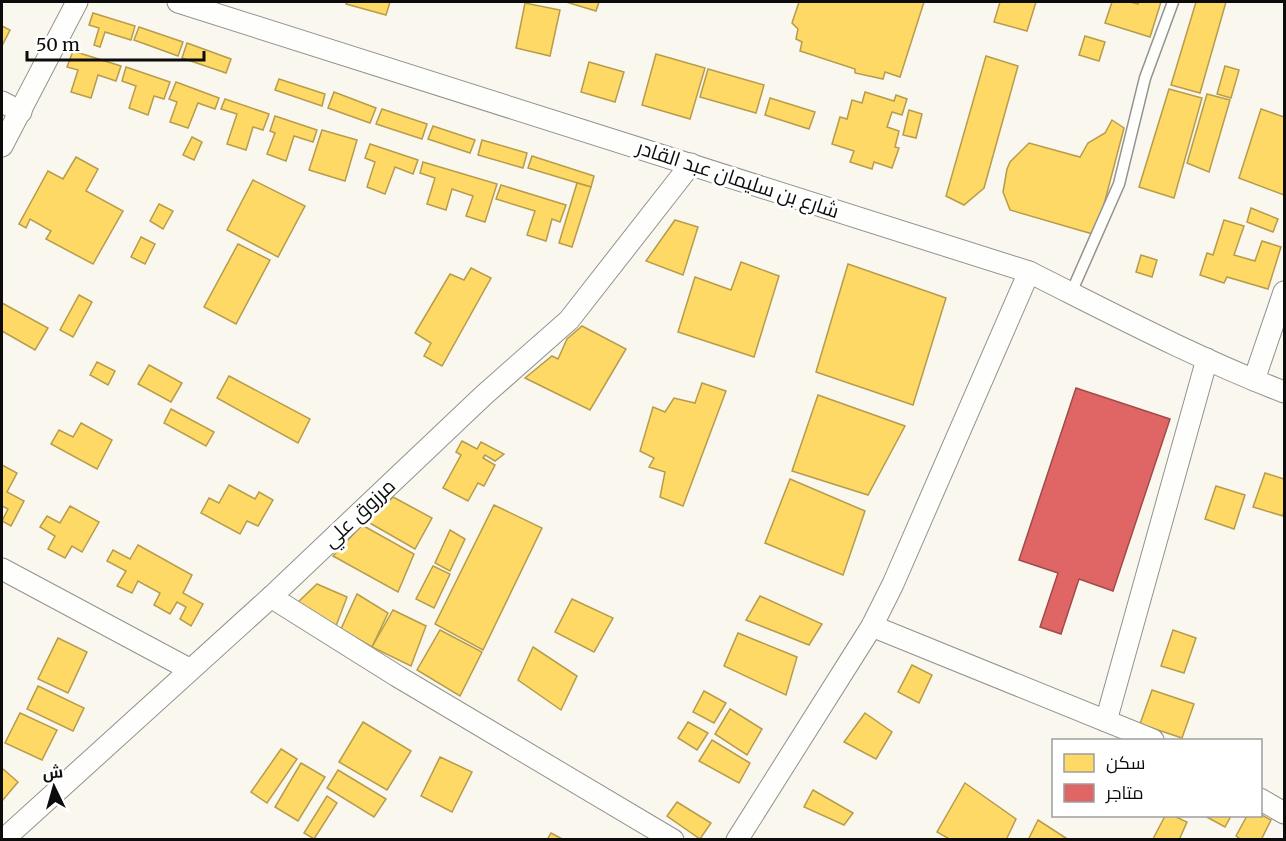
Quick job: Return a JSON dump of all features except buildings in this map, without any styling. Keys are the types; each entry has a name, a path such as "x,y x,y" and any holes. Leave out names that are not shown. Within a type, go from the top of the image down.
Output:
{"street":[{"path":"2,146 77,2"},
{"name":"شارع بن سليمان عبد القادر","path":"178,2 1029,272 1120,319 1284,392"},
{"path":"2,102 21,112"},
{"name":"مرزوق علي","path":"3,840 271,597 484,395 569,320 691,164"},
{"path":"737,840 872,626 893,584 1029,272"},
{"path":"1254,380 1284,292"},
{"path":"1107,721 1207,359"},
{"path":"2,569 189,669"},
{"path":"271,597 397,676 673,840"},
{"path":"872,626 1148,739"},
{"path":"1262,800 1284,813"}],"lane":[{"path":"1071,293 1119,184 1145,78 1173,2"}]}
